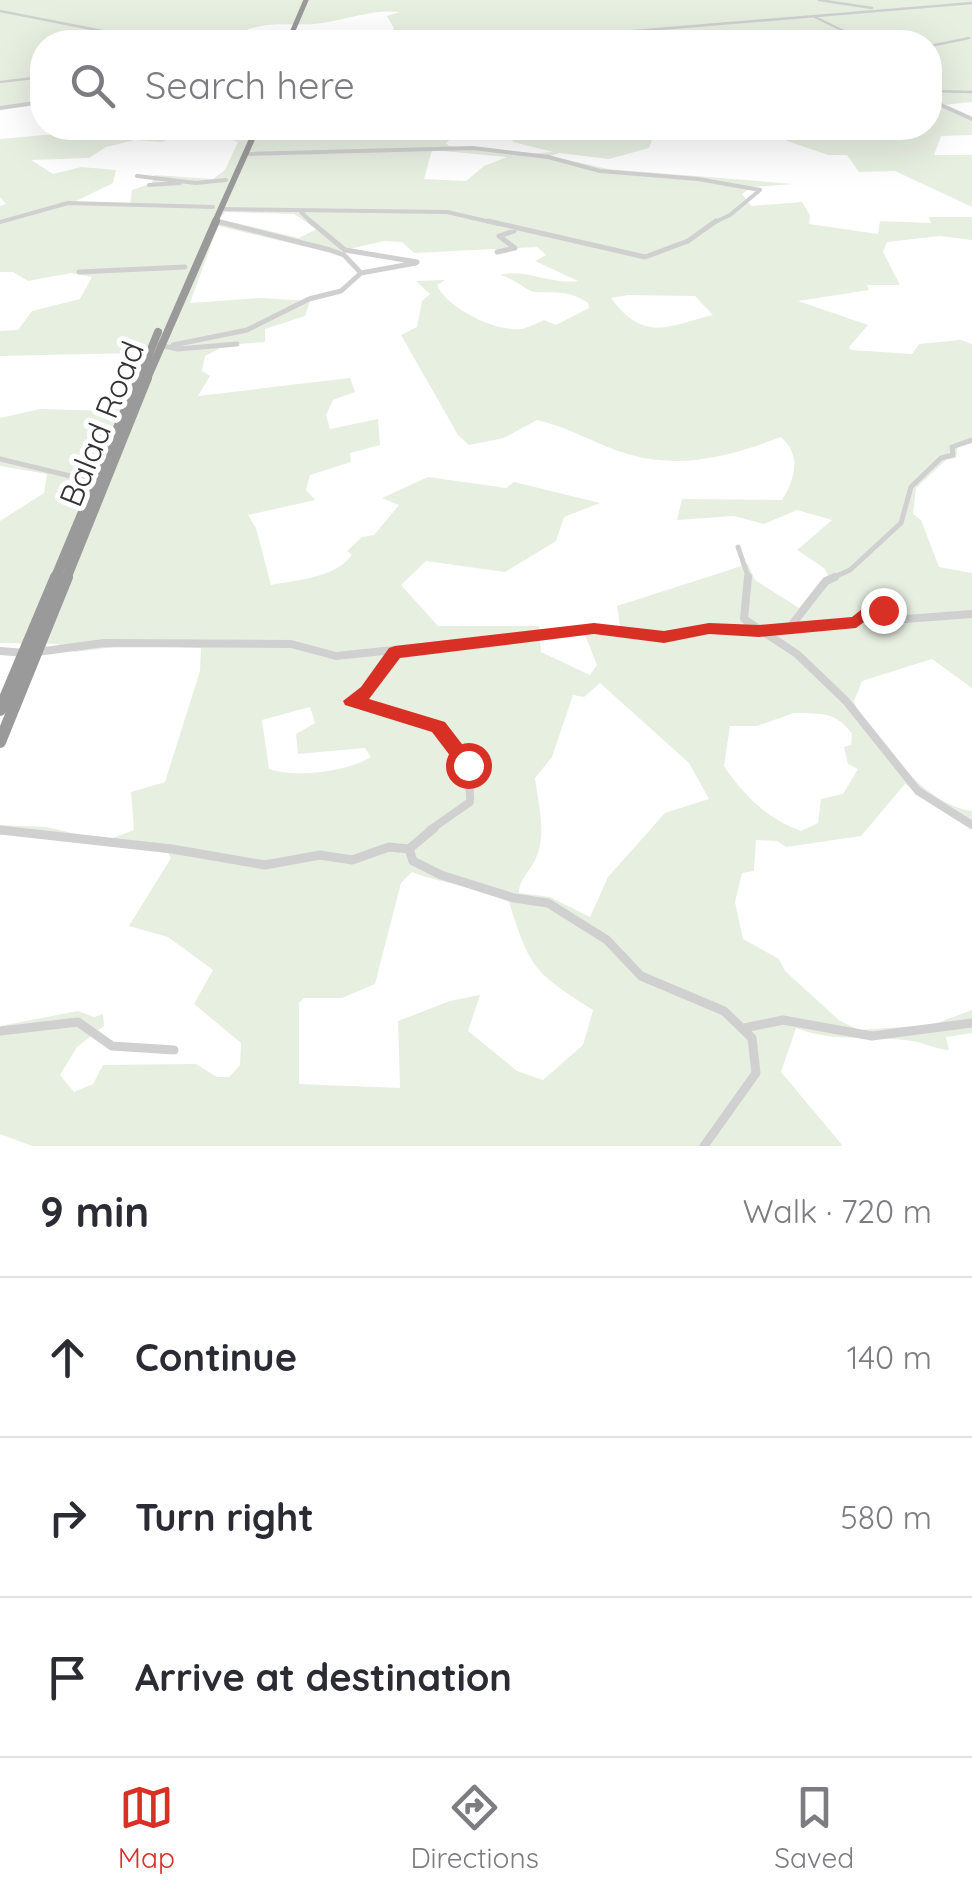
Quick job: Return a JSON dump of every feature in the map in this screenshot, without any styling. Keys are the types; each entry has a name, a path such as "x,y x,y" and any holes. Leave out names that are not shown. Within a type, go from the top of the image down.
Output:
{"highway":[{"path":"296,30 308,0"},
{"name":"Balad Road","path":"0,742 214,222 226,180 247,140"},
{"name":"Balad Road","path":"0,710 96,482 162,344 186,267 249,140"}],"street":[{"path":"819,0 883,10"},
{"path":"644,30 972,3"},
{"path":"0,11 97,30"},
{"path":"814,16 842,30"},
{"path":"942,44 970,38"},
{"path":"0,82 30,78"},
{"path":"942,91 972,92"},
{"path":"0,108 30,104"},
{"path":"942,105 972,119"},
{"path":"0,222 68,203 300,212 447,212 515,231 645,258 688,242 698,229 730,215 760,190 698,179 600,171 548,157 474,148 245,154"},
{"path":"137,176 196,183"},
{"path":"149,185 226,180"},
{"path":"162,344 247,330 315,297 341,291 361,273 417,262 393,256 358,255 337,246 300,212"},
{"path":"214,222 330,250 344,255 361,273"},
{"path":"497,252 515,248 498,236 515,231"},
{"path":"79,272 186,267"},
{"path":"162,344 178,349 237,344"},
{"path":"790,627 826,581 850,570 901,523 911,487 940,458 952,455 952,446 972,440"},
{"path":"0,459 96,482"},
{"path":"738,546 750,582 744,619 798,654 846,700 918,791 972,825"},
{"path":"0,650 38,652 104,642 292,644 336,656 594,629 664,637 709,628 759,631 856,622 867,610 905,619 972,614"},
{"path":"0,830 172,849 265,865 320,855 352,860 389,847 409,849 470,802 473,780 451,738 438,727 352,701 367,692 395,652"},
{"path":"409,849 421,868 514,898 548,903 607,940 642,976 724,1011 744,1028 752,1038 758,1062 756,1073 704,1146"},
{"path":"744,1028 783,1020 872,1036 972,1023"},
{"path":"0,1031 78,1022 112,1046 174,1050"}],"shaded area":[{"path":"0,0 972,0 972,102 943,105 972,118 972,135 942,136 942,30 393,30 387,16 400,12 390,11 248,30 30,30 30,104 0,109"},
{"path":"0,139 135,140 106,147 89,158 31,160 53,174 81,167 116,170 113,183 74,202 130,205 132,190 152,183 154,175 213,179 225,170 238,142 232,140 450,140 446,143 449,146 517,155 553,152 513,142 652,140 649,148 609,159 559,153 550,156 608,169 794,184 752,187 742,194 751,206 802,202 810,215 809,224 878,234 880,221 931,223 929,217 972,217 972,240 940,236 887,242 883,252 900,285 867,285 869,290 798,301 868,325 849,347 851,350 912,354 919,344 961,340 972,344 972,443 958,445 956,458 947,459 916,488 913,514 921,520 939,567 972,573 972,688 932,659 862,681 854,701 859,716 909,774 938,798 972,811 972,829 905,784 861,836 786,847 777,841 756,840 754,871 742,873 735,902 743,939 779,959 785,971 840,1021 859,1030 932,1025 972,1010 972,1033 946,1037 949,1050 912,1041 824,1036 796,1028 781,1072 843,1146 32,1146 0,1134 0,1026 78,1011 94,1017 103,1014 104,1026 77,1047 60,1075 74,1092 93,1084 103,1065 196,1064 217,1077 229,1077 240,1065 241,1043 194,1004 213,970 168,937 129,926 171,858 168,853 42,835 0,835 0,825 47,827 105,841 134,830 131,792 165,782 200,671 201,648 131,645 75,652 58,644 0,643 0,521 44,493 47,474 0,466 0,418 40,409 113,411 141,359 138,353 0,356 0,331 18,330 32,311 80,299 92,277 71,273 28,281 13,272 0,272 0,206 6,204 0,197","holes":["432,150 507,157 484,166 466,181 424,179","225,212 294,214 317,229 299,238 219,219","218,226 332,253 384,241 402,242 414,253 537,247 546,255 535,261 578,281 500,275 532,291 568,294 588,303 589,308 556,325 544,320 521,329 498,327 451,302 437,285 445,280 416,281 430,294 422,301 417,327 401,335 458,435 469,445 504,438 537,420 631,455 670,461 725,455 781,437 794,459 790,484 782,500 682,499 677,520 734,516 764,524 797,510 832,520 797,550 824,568 829,577 820,581 799,608 755,580 748,564 617,606 621,633 585,635 597,665 590,675 541,652 539,626 438,626 401,585 426,561 505,572 556,541 564,517 600,503 514,482 506,488 428,477 382,498 399,505 374,535 362,537 347,551 352,555 345,563 314,577 271,585 256,528 248,515 315,500 306,490 310,475 351,462 350,453 380,445 378,419 330,429 326,415 333,400 355,392 350,378 198,396 210,376 202,371 205,356 226,345 265,342 265,329 305,316 310,301 261,298 190,303","695,296 713,315 658,328 635,321 611,298","600,683 689,763 709,799 665,813 608,877 590,917 550,897 519,893 541,839 535,778 552,757 573,695 584,697","310,707 315,723 296,734 298,754 365,748 371,757 321,772 269,769 262,720","794,713 812,713 840,721 852,734 851,745 844,747 848,764 858,769 843,794 821,799 818,823 801,831 778,820 758,805 724,766 730,726 757,726","412,872 485,891 509,902 537,967 558,987 593,1010 583,1045 543,1080 517,1071 468,1031 480,995 450,1001 398,1021 400,1088 299,1084 299,1003 304,998 342,998 375,984 401,883"]},
{"path":"784,140 940,140 934,155 972,155 972,207 895,171 859,172 847,155 828,155"}],"route":[{"path":"468,765 451,738 438,727 422,719 367,708 352,701 367,692 395,652 594,629 664,637 709,628 759,631 856,622 867,610 883,610"}]}
